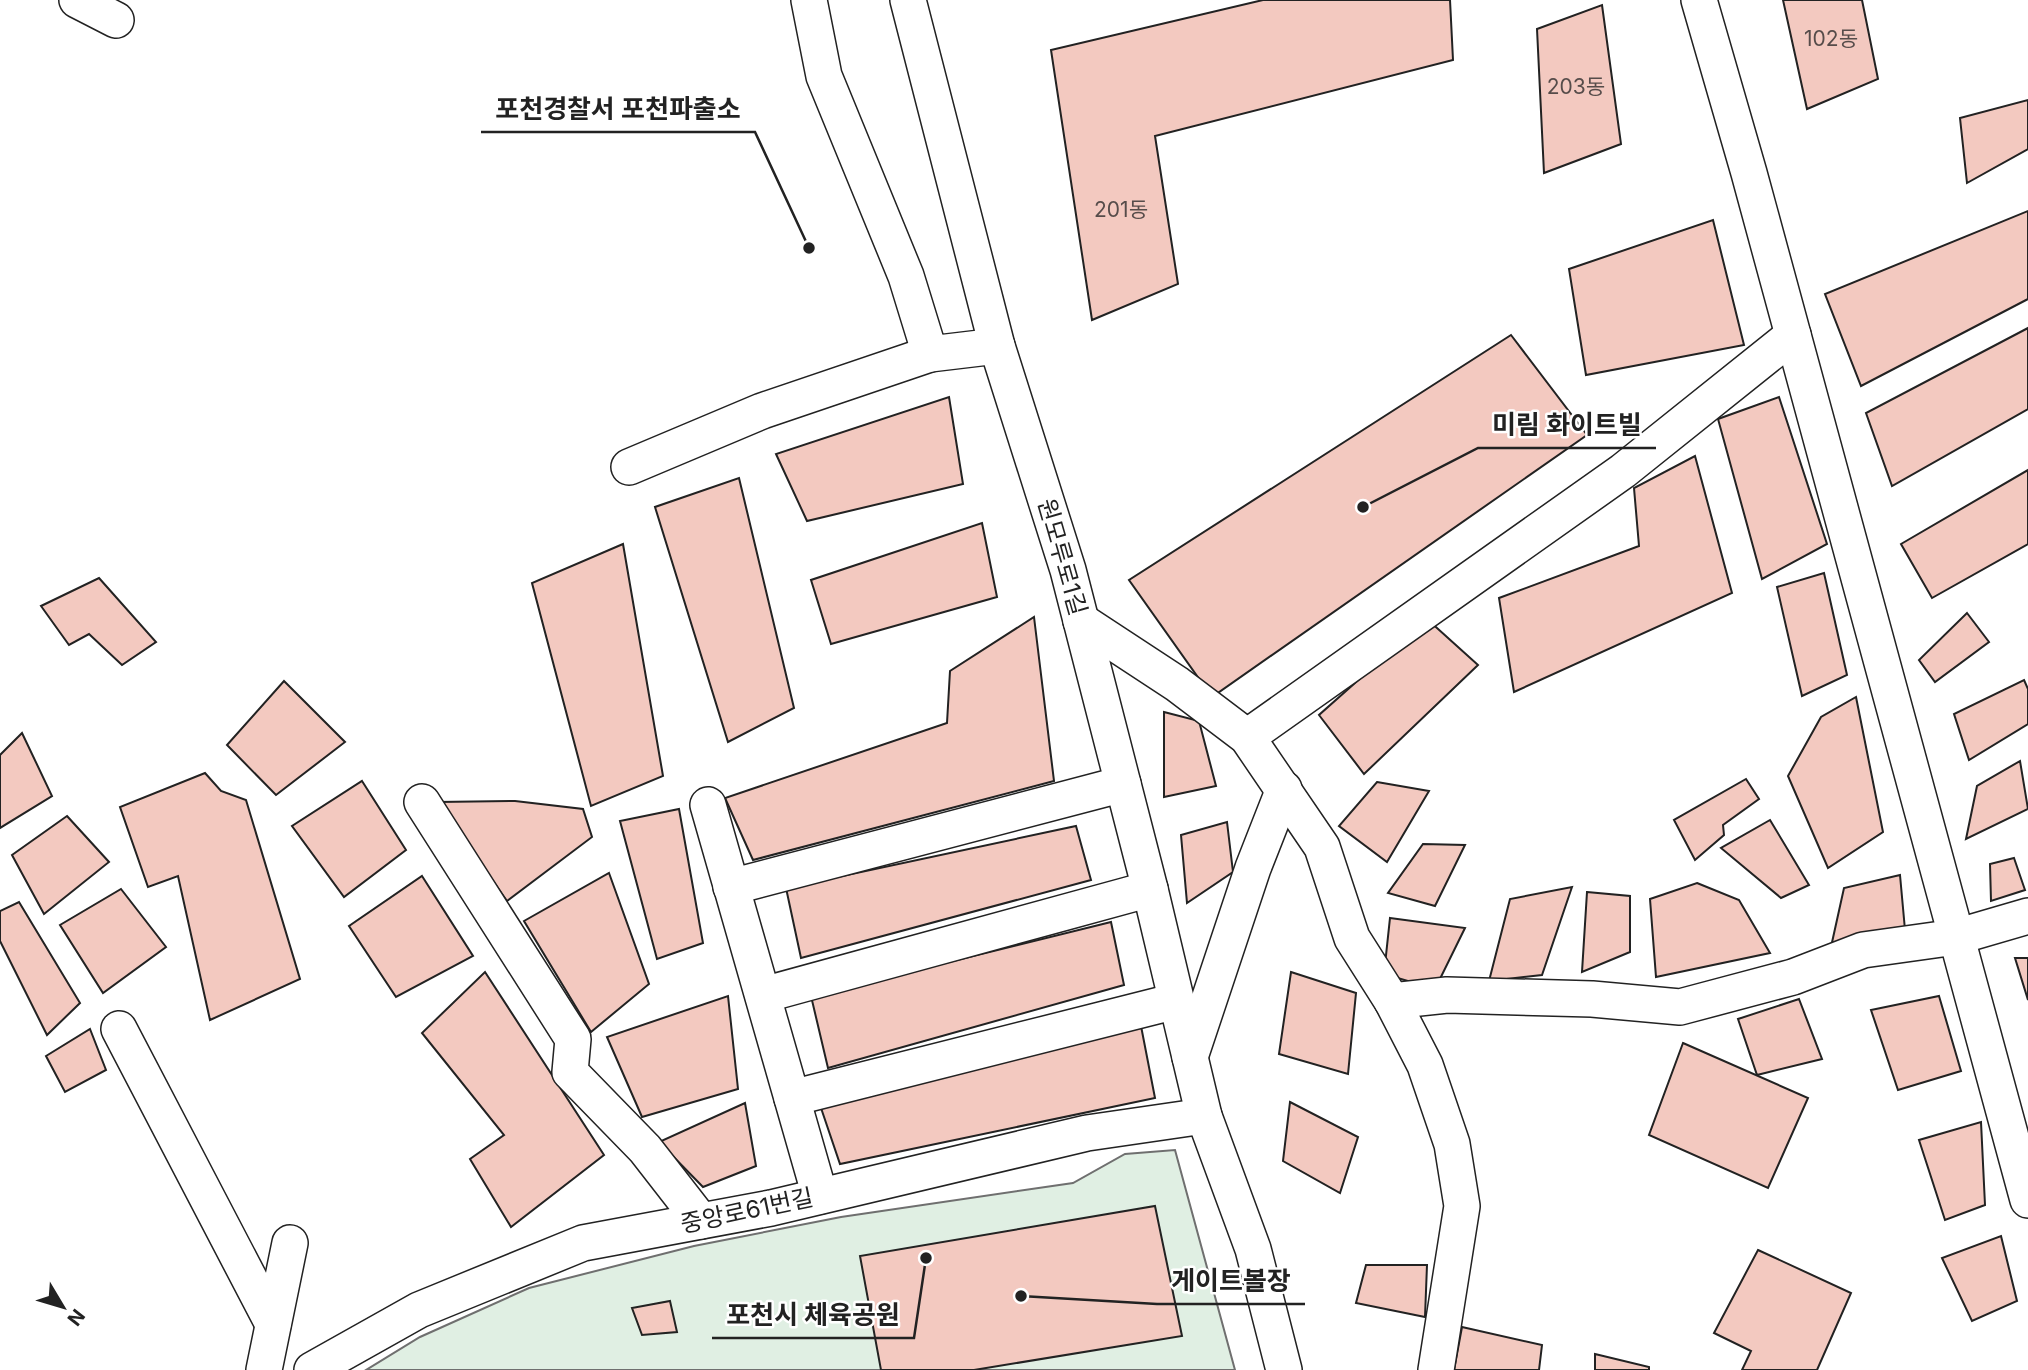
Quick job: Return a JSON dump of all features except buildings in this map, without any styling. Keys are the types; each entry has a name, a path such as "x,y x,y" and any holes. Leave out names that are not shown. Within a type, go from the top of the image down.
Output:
{"street":[{"path":"77,0 116,20"},
{"path":"809,0 824,76 906,275 930,354"},
{"name":"원모루로1길","path":"908,0 997,346 1068,570 1150,889 1204,1116 1253,1249 1284,1370"},
{"path":"1699,0 2028,1200"},
{"path":"1247,737 1623,471 1793,335"},
{"path":"629,467 762,411 930,354 997,346"},
{"path":"1081,621 1177,684 1247,737 1322,847 1352,937 1392,1001 1425,1065 1452,1144 1462,1206 1436,1370"},
{"path":"731,887 1122,784"},
{"path":"1190,1057 1253,868 1284,789"},
{"path":"422,802 573,1039 570,1072 645,1149 701,1221"},
{"path":"708,805 820,1196"},
{"path":"763,995 1150,889"},
{"path":"1392,1001 1447,995 1592,999 1680,1007 1793,977 1863,950 1956,937 2028,916"},
{"path":"792,1098 1176,1001"},
{"path":"119,1029 273,1324"},
{"name":"중앙로61번길","path":"312,1370 419,1310 583,1243 820,1196 1087,1133 1204,1116"},
{"path":"264,1370 290,1243"}],"green space":[{"path":"1175,1150 1235,1370 366,1370 420,1337 529,1288 694,1246 841,1217 1073,1183 1125,1154"}],"place":[{"name":"포천경찰서 포천파출소","path":"809,248"},
{"name":"미림 화이트빌","path":"1363,507"},
{"name":"포천시 체육공원","path":"926,1258"},
{"name":"게이트볼장","path":"1021,1296"}]}
